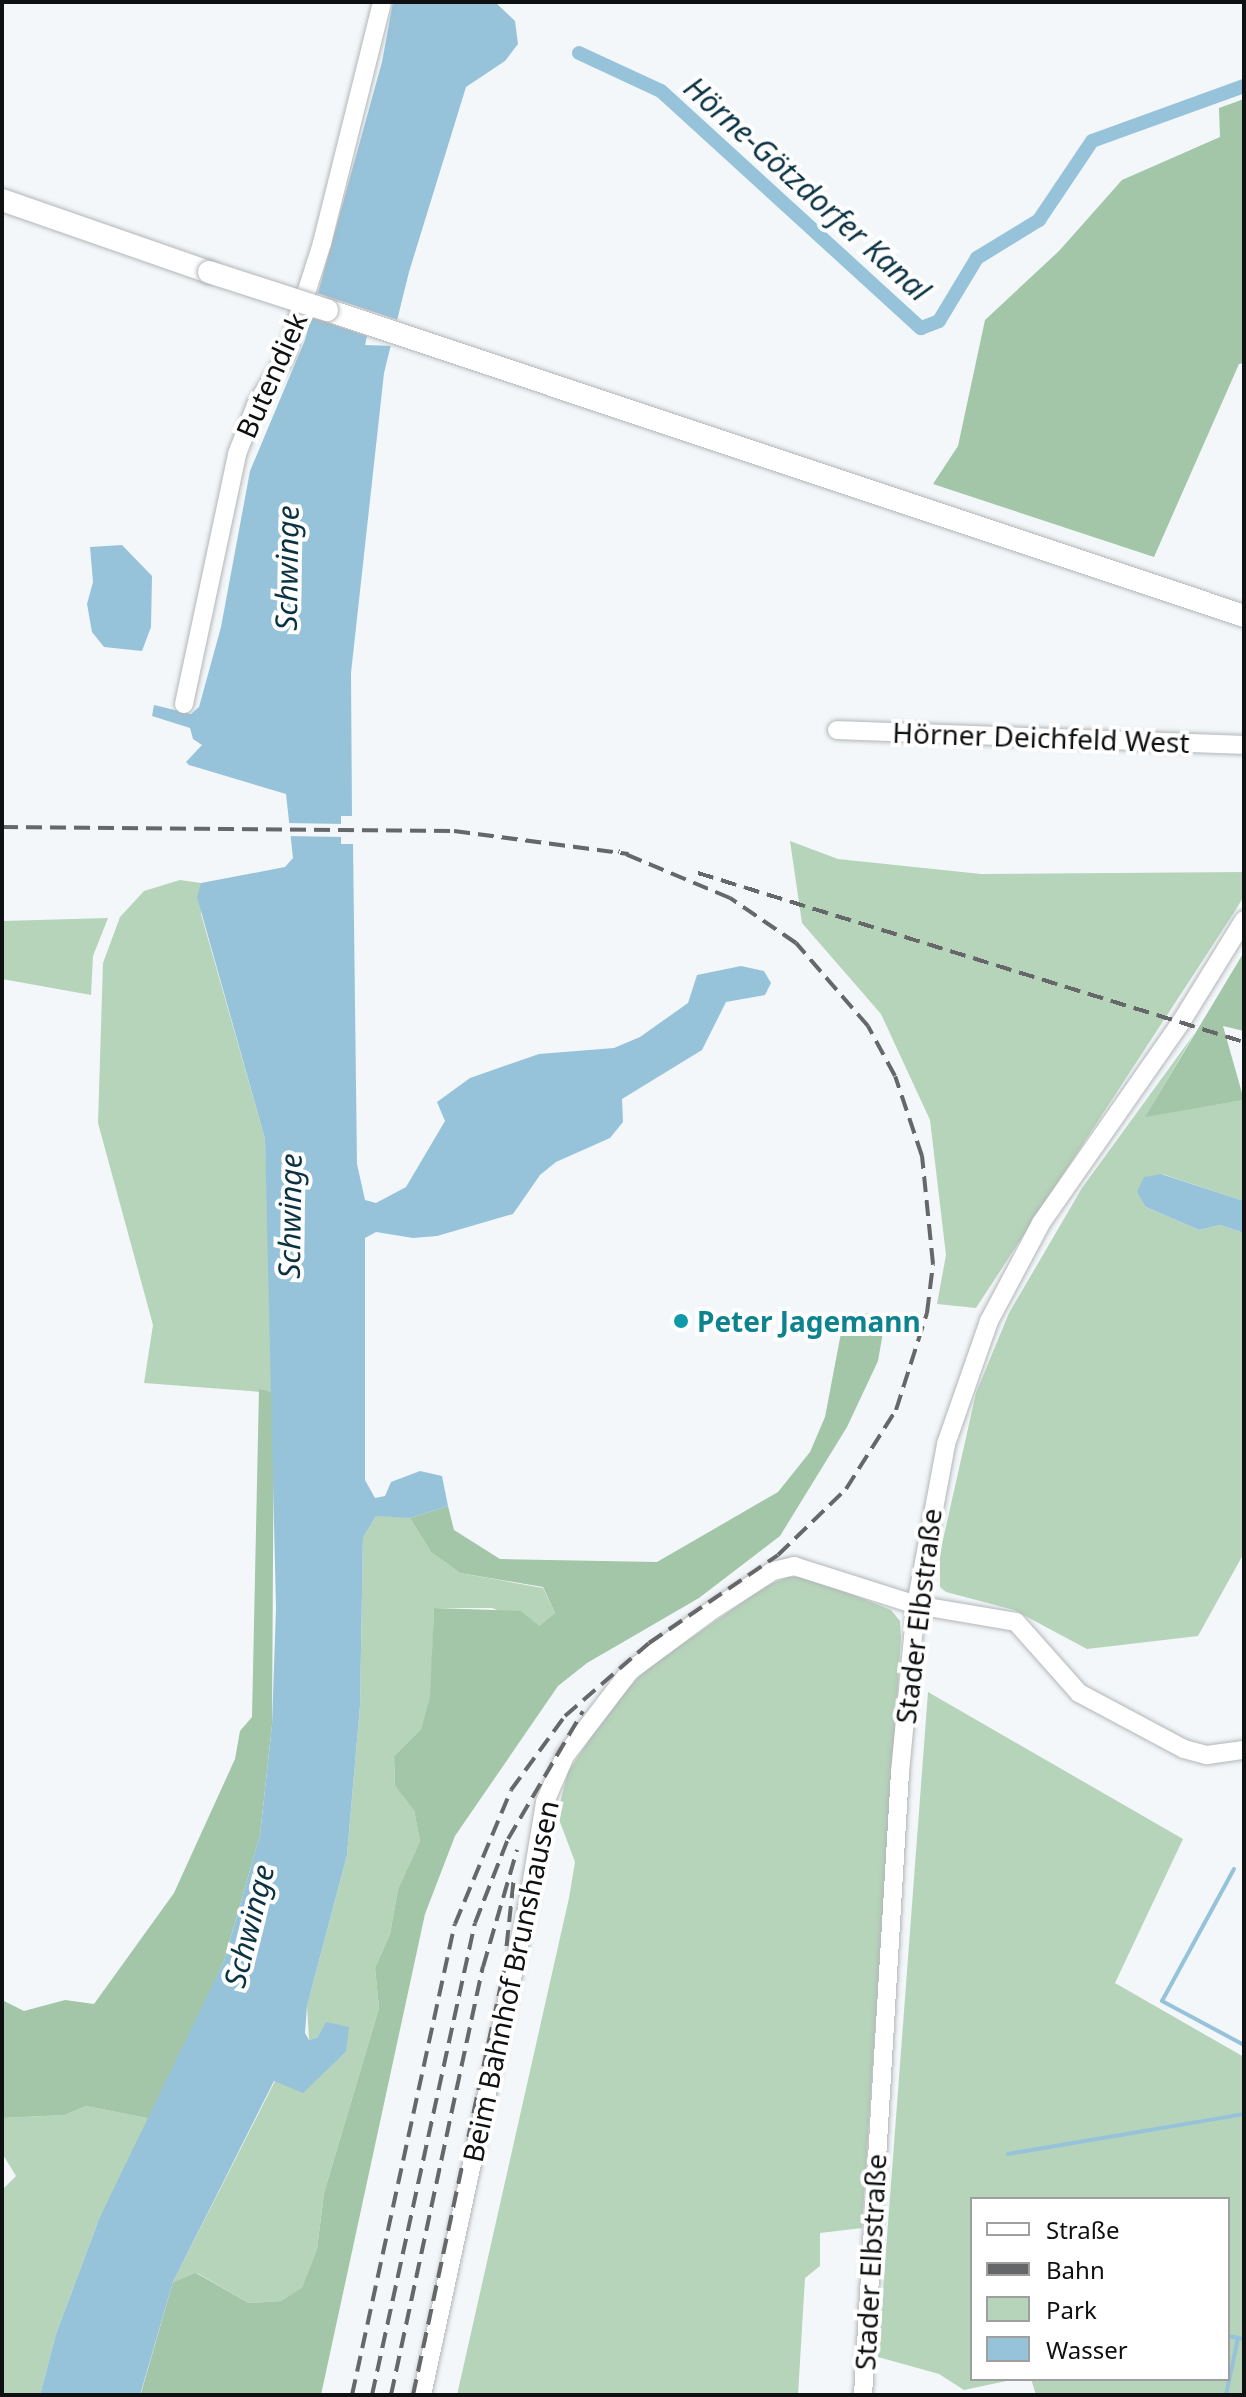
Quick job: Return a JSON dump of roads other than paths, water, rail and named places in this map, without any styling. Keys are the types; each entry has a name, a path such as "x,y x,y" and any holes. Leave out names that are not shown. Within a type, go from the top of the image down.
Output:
{"main road":[{"path":"2,200 209,272 1244,616"}],"street":[{"name":"Butendiek","path":"184,704 237,454 256,405 286,356 322,243 382,2"},
{"name":"Hörner Deichfeld West","path":"837,730 1244,745"},
{"name":"Stader Elbstraße","path":"863,2395 900,1772 916,1605 946,1444 989,1321 1041,1223 1181,1022 1244,920"},
{"name":"Beim Bahnhof Brunshausen","path":"422,2395 528,1904 535,1842 565,1756 630,1671 773,1571 794,1566 818,1570 916,1605 1016,1622 1079,1693 1184,1749 1207,1755 1244,1750"}],"water":[{"name":"Schwinge","path":"393,2 495,2 515,21 518,44 505,61 466,87 409,272 384,373 351,673 352,816 341,816 341,844 353,844 357,1164 365,1200 376,1203 406,1187 445,1121 437,1102 470,1078 539,1054 614,1048 640,1037 688,1003 697,975 741,966 764,971 771,983 765,995 726,1002 702,1050 622,1099 623,1122 610,1138 556,1162 540,1175 513,1214 437,1236 413,1238 376,1232 365,1238 365,1480 375,1498 385,1496 391,1482 420,1471 442,1476 448,1506 410,1518 376,1516 363,1537 360,1706 347,1855 307,2006 305,2033 309,2040 318,2037 326,2022 349,2027 346,2052 303,2093 274,2081 173,2282 140,2395 40,2395 56,2334 99,2219 224,1961 260,1835 272,1725 276,1608 265,1139 197,897 201,883 285,867 293,858 286,794 189,765 186,762 202,745 193,739 190,728 152,716 154,705 191,714 199,707 221,627 250,471 305,340 382,62"},
{"path":"122,545 152,576 151,627 142,651 104,647 92,632 87,604 93,582 90,547"},
{"path":"1161,1174 1244,1201 1244,1233 1220,1225 1199,1230 1146,1207 1137,1192 1144,1177"}],"waterway":[{"name":"Hörne-Götzdorfer Kanal","path":"579,53 661,91 921,328 939,321 977,258 1039,220 1092,141 1244,86"},
{"path":"1234,1869 1162,2001 1244,2045"},
{"path":"1008,2154 1244,2114"},
{"path":"1230,2336 1244,2339"},
{"path":"1230,2376 1238,2338"},
{"path":"1226,2395 1229,2381"}],"railway":[{"path":"2,827 454,831 628,854"},
{"path":"352,2395 455,1924 511,1790 565,1716 649,1643 778,1555 846,1489 896,1410 927,1313 933,1264 922,1156 895,1076 868,1026 796,943 730,898 618,851"},
{"path":"698,873 1244,1042"},
{"path":"372,2395 475,1923 508,1839 583,1711"},
{"path":"391,2395 483,1967 517,1850"},
{"path":"413,2395 504,1970 514,1877"}],"place":[{"name":"Peter Jagemann","path":"681,1321"}]}
